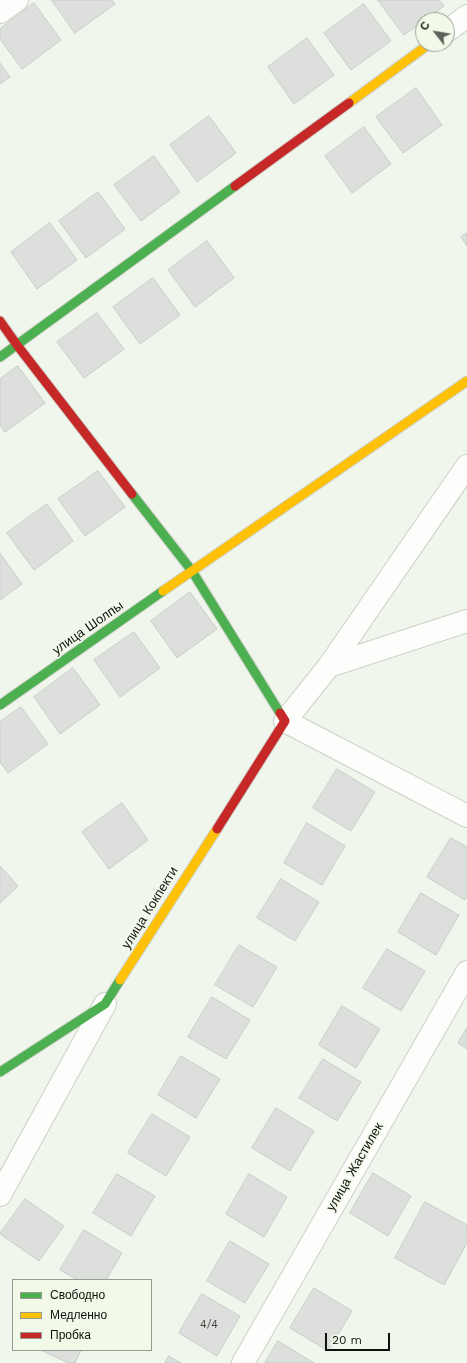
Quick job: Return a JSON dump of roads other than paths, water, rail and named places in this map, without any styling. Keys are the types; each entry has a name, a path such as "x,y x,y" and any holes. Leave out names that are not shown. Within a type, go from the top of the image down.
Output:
{"street":[{"path":"0,12 17,0"},
{"path":"455,25 467,16"},
{"path":"0,357 418,52"},
{"path":"0,320 17,345 192,571 285,721 467,816"},
{"name":"улица Шолпы","path":"0,705 467,381"},
{"path":"285,721 329,666 467,466"},
{"path":"329,666 467,621"},
{"name":"улица Кокпекти","path":"0,1072 105,1004 285,721"},
{"name":"улица Жастилек","path":"243,1363 467,972"},
{"path":"0,1195 105,1004"}]}
